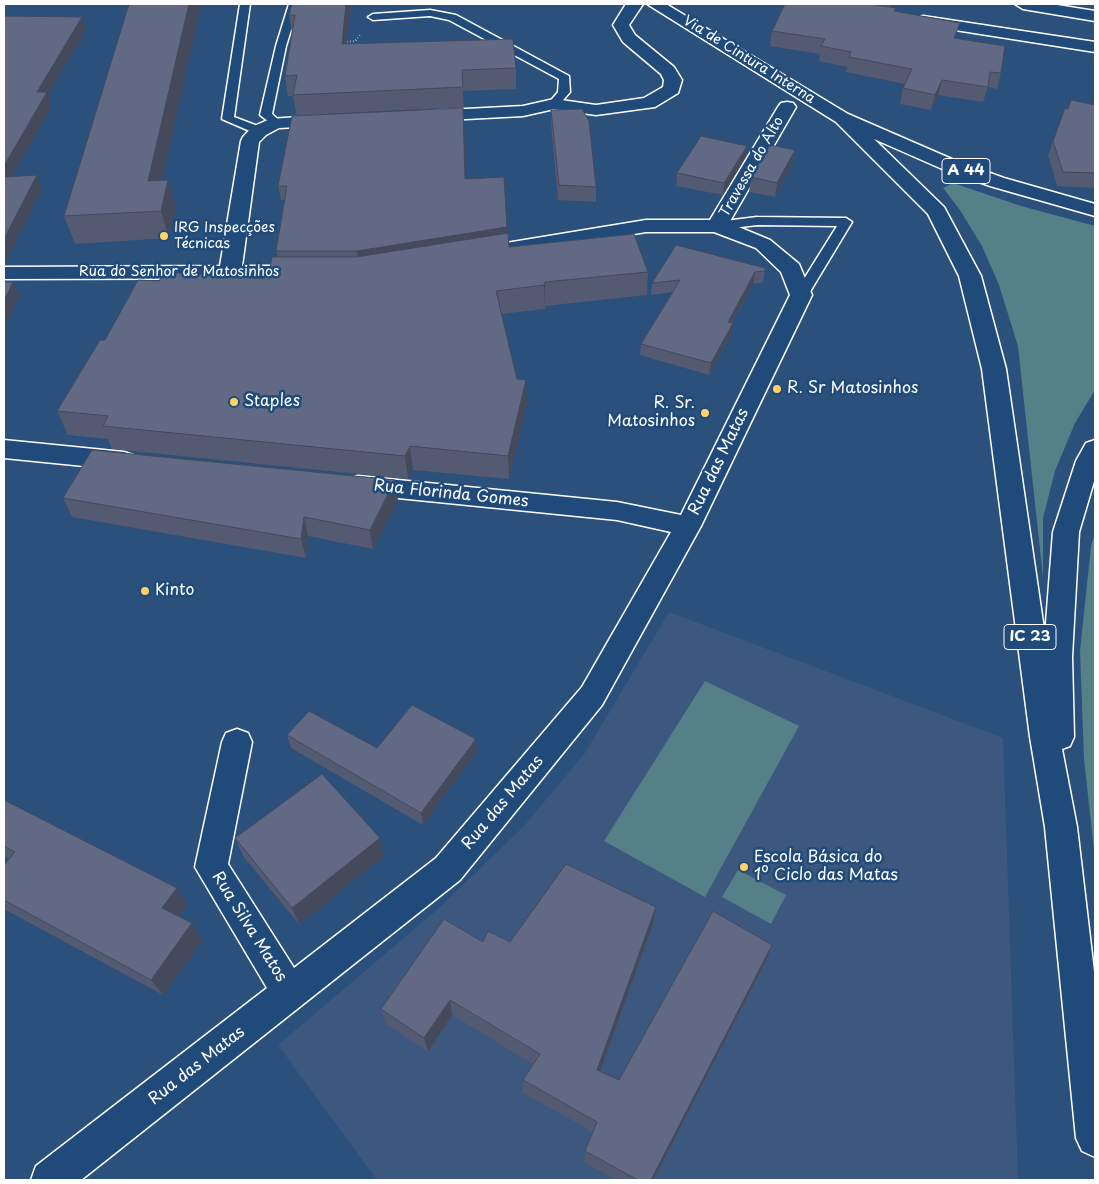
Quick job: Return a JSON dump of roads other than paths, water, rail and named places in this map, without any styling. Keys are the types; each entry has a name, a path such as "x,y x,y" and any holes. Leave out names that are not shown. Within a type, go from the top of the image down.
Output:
{"main road":[{"path":"414,116 523,111 554,104 596,110 649,103 672,89 673,80 668,70 628,38 621,25 626,14 635,4"},
{"name":"Via de Cintura Interna","path":"655,4 842,118"},
{"path":"1023,4 1095,16"},
{"path":"911,19 1095,47"},
{"name":"Travessa do Alto","path":"717,226 786,107"},
{"name":"A 44","path":"842,118 947,164 997,182 1095,210"},
{"name":"IC 23","path":"842,118 937,211 970,276 994,369 1044,737 1061,827 1095,1138"},
{"path":"230,272 250,140 268,127 345,120"},
{"path":"483,253 646,226 717,226 763,244 791,269 801,295"},
{"name":"Rua do Senhor de Matosinhos","path":"4,273 329,272"},
{"name":"Rua das Matas","path":"50,1180 448,870 592,696 688,526 801,295"},
{"path":"4,449 151,464"},
{"path":"1061,827 1058,657 1066,532 1088,461 1095,449"},
{"name":"Rua Florinda Gomes","path":"339,483 617,512 688,526"},
{"name":"Rua Silva Matos","path":"238,742 211,867 290,993"}],"lane":[{"path":"245,4 228,119 268,127 266,115 281,46 294,4"},
{"path":"373,18 430,13 452,17 565,78 564,92 554,104"},
{"path":"717,226 757,221 846,222 801,295"}],"place":[{"name":"IRG Inspecções Técnicas","path":"164,236"},
{"name":"R. Sr Matosinhos","path":"777,389"},
{"name":"Staples","path":"234,402"},
{"name":"R. Sr. Matosinhos","path":"705,413"},
{"name":"Kinto","path":"145,591"},
{"name":"Escola Básica do 1º Ciclo das Matas","path":"744,867"}]}
